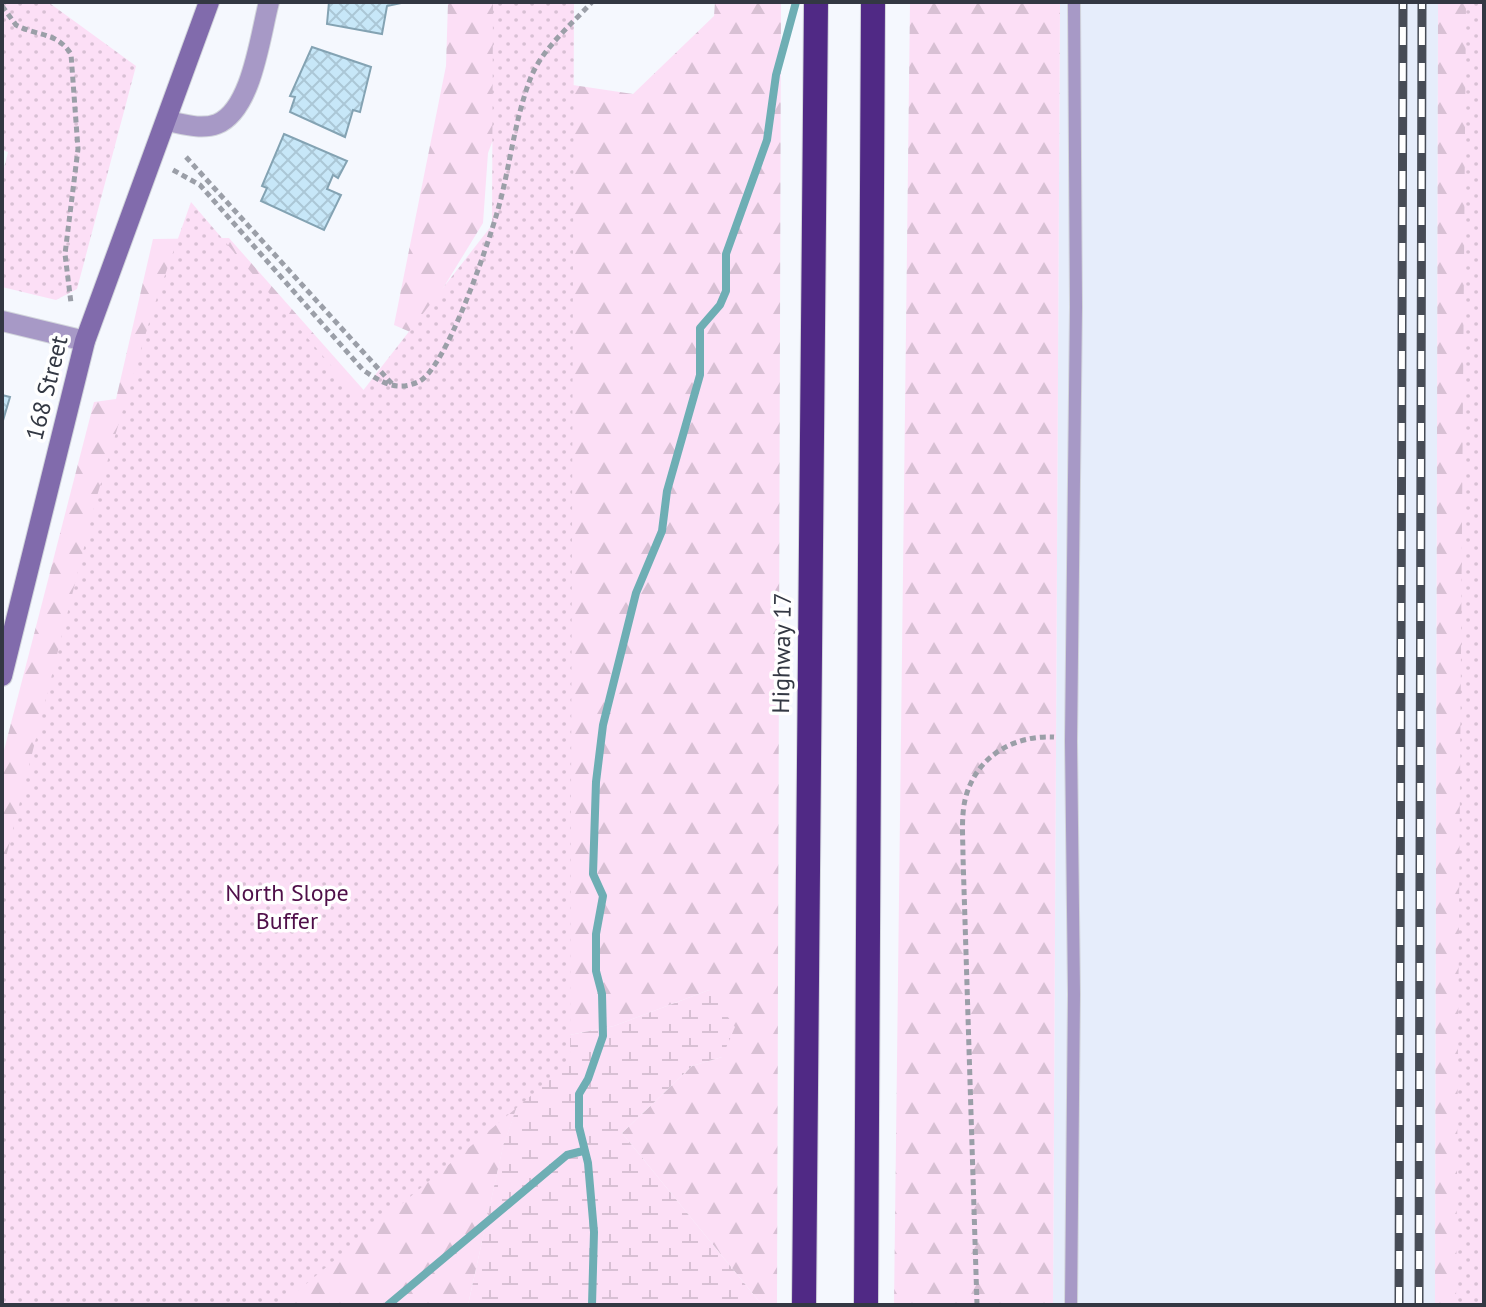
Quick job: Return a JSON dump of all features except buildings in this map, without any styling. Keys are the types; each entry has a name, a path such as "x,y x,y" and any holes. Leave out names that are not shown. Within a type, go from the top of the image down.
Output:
{"highway":[{"name":"Highway 17","path":"804,1305 816,2"},
{"path":"866,1305 873,2"}],"street":[{"name":"168 Street","path":"2,676 85,341 209,2"},
{"path":"167,121 199,127 215,125 238,108 245,95 269,2"},
{"path":"2,321 85,341"}],"lane":[{"path":"1071,1305 1074,1041 1071,741 1076,307 1074,2"}],"path":[{"path":"173,170 200,185 363,370 395,387 419,382 442,352 459,319 497,213 530,79 546,51 592,2"},
{"path":"2,6 16,25 53,35 63,41 71,54 78,149 65,254 71,303"},
{"path":"186,157 395,387"},
{"path":"977,1305 963,857 965,801 975,773 1006,744 1029,737 1071,741"}],"shaded area":[{"path":"1060,2 1438,2 1435,1305 1053,1305"}],"green space":[{"path":"2,2 48,2 136,66 77,289 56,300 2,287 2,176 8,152 2,150"},
{"path":"448,2 548,2 535,28 488,153 483,223 415,334 394,325 446,66"},
{"name":"North Slope Buffer","path":"493,2 574,2 570,1063 281,1305 2,1305 2,873 97,496 154,306 191,202 358,397 492,225"},
{"name":"North Slope Buffer","path":"715,2 781,2 777,1305 762,1305 622,1133 692,1066 722,1057 709,990 614,1026 540,1041 503,1147 468,1305 2,1305 2,758 94,402 116,399 153,239 229,238 399,430 566,84 633,94 714,16"},
{"path":"910,2 1060,2 1053,1305 894,1305"},
{"path":"1438,2 1484,2 1484,1305 1435,1305"},
{"path":"1466,2 1484,2 1484,1305 1456,1305"},
{"path":"709,990 735,1027 722,1057 692,1066 622,1133 762,1305 468,1305 503,1146 540,1041 614,1026"}],"waterway":[{"path":"592,1305 594,1232 588,1163 579,1127 579,1094 588,1079 603,1036 602,994 596,971 596,934 603,896 593,874 596,782 603,725 636,593 662,531 667,491 700,375 700,328 720,305 726,291 726,254 767,140 776,75 796,2"},
{"path":"388,1305 567,1155 583,1151"}],"railway":[{"path":"1399,1305 1403,2"},
{"path":"1419,1305 1422,2"}]}
